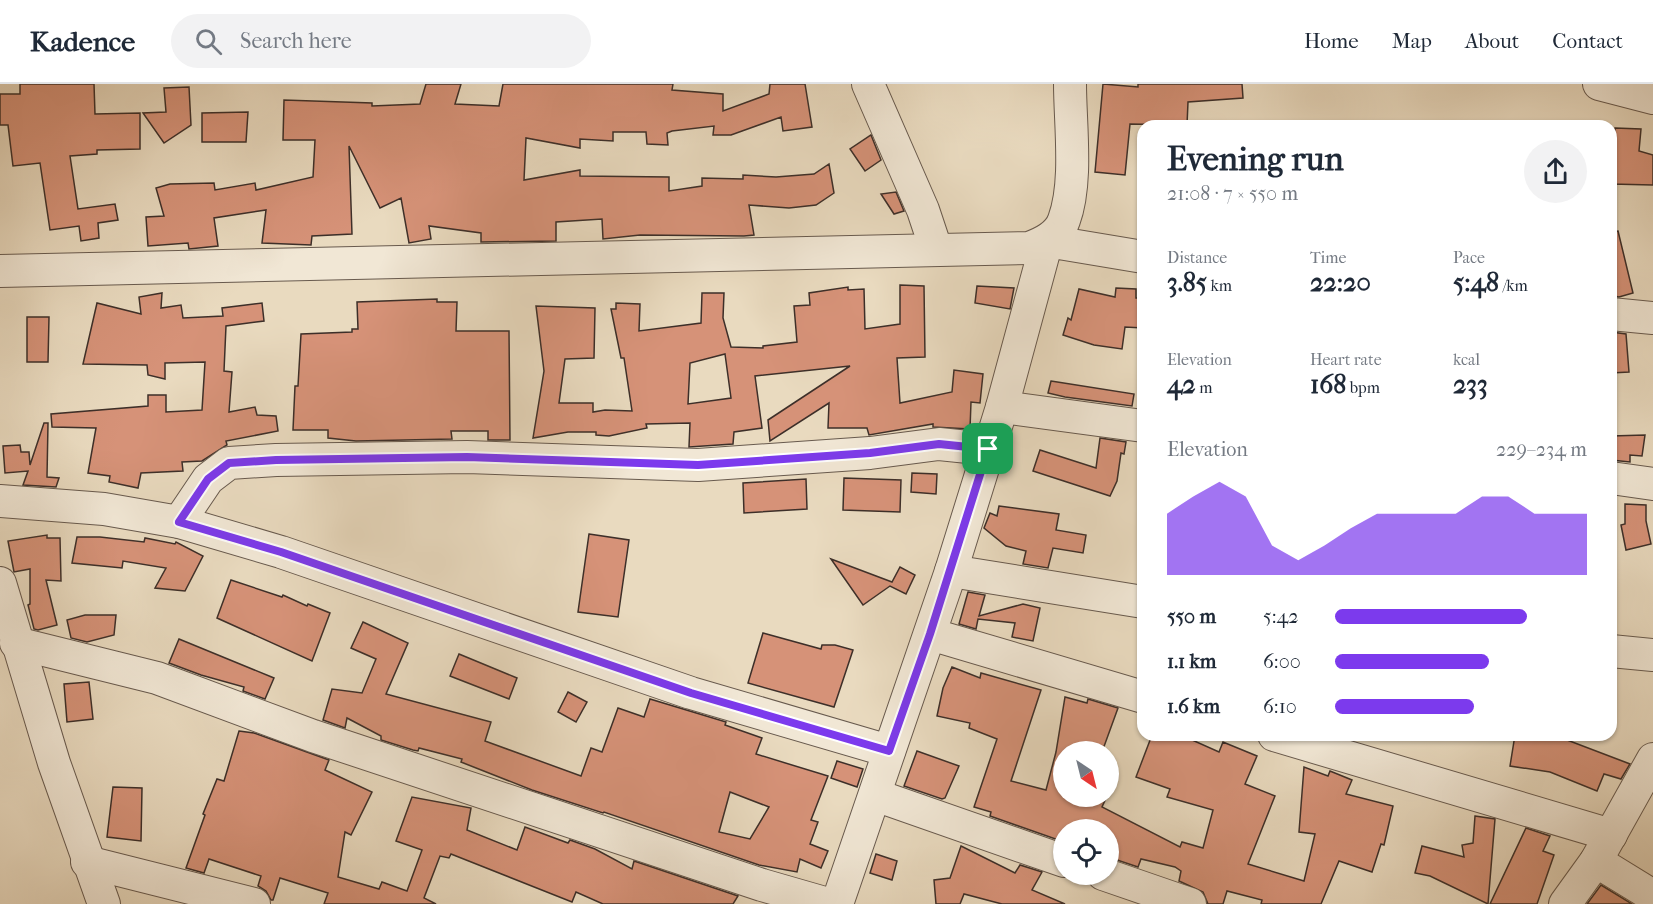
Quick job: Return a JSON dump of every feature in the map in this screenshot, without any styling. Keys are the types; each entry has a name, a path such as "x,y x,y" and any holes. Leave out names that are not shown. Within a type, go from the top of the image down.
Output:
{"street":[{"path":"867,84 923,210 936,249"},
{"path":"837,904 951,571 1002,407 1047,241 1064,221 1070,195 1070,84"},
{"path":"1599,84 1653,98"},
{"path":"0,271 1029,248 1047,241 1137,256"},
{"path":"1617,315 1653,318"},
{"path":"1002,407 1137,425"},
{"path":"179,522 208,479 229,463 276,460 467,457 698,465 870,453 939,444 988,449"},
{"path":"1617,479 1653,484"},
{"path":"0,501 104,509 179,522 281,552 691,693 889,751"},
{"path":"951,571 1137,601"},
{"path":"0,583 16,643 87,862 104,904"},
{"path":"930,634 1137,695"},
{"path":"16,643 157,678 313,736 762,885 828,904"},
{"path":"1617,652 1653,655"},
{"path":"1292,741 1604,848 1653,896"},
{"path":"1565,904 1604,848 1653,759"},
{"path":"875,795 1053,857"},
{"path":"87,862 254,904"},
{"path":"1119,879 1191,904"}],"building":[{"path":"20,84 94,84 95,114 140,113 140,149 97,150 97,154 70,156 78,209 115,204 118,220 98,223 99,238 81,241 79,226 50,230 40,163 13,166 8,125 0,125 0,94 20,94"},
{"path":"426,84 461,84 455,104 499,106 503,84 673,84 672,90 723,94 723,111 769,94 770,84 805,84 812,127 783,131 781,117 731,135 713,135 714,126 672,131 667,133 668,145 647,144 646,132 613,132 613,141 580,139 580,148 526,138 524,180 580,170 580,176 669,177 669,191 702,186 702,178 743,179 743,175 776,177 814,174 829,164 834,193 816,205 789,208 749,205 754,235 640,235 603,239 602,219 556,222 556,241 481,242 481,233 429,226 431,239 409,243 401,198 380,208 349,146 352,234 312,236 311,245 262,243 266,210 214,218 218,246 189,249 188,243 148,246 146,217 164,216 156,188 170,184 214,183 215,190 255,183 256,190 313,177 315,140 283,140 284,100 372,103 372,106 420,104"},
{"path":"1103,84 1138,87 1138,84 1242,84 1243,98 1188,102 1187,120 1137,120 1137,124 1130,124 1125,175 1095,172"},
{"path":"189,87 191,125 164,143 143,113 166,112 164,88"},
{"path":"248,112 246,142 202,142 202,113"},
{"path":"1617,128 1641,129 1639,151 1653,155 1653,185 1617,184"},
{"path":"871,135 881,160 865,171 850,149"},
{"path":"896,192 904,211 894,214 881,194"},
{"path":"1617,231 1633,293 1619,297 1617,297"},
{"path":"900,285 924,286 925,357 897,358 900,403 952,392 954,370 983,374 980,403 971,402 970,429 933,427 933,424 869,435 867,428 828,428 829,403 770,441 768,420 850,366 755,376 762,428 734,432 733,444 689,447 690,423 646,424 647,428 609,436 596,435 596,432 568,432 533,438 544,371 536,306 595,308 594,358 565,359 559,403 593,403 593,412 632,411 624,358 621,358 611,309 616,309 616,303 640,304 639,331 701,323 702,293 724,293 723,318 731,347 763,348 763,346 797,342 794,306 810,305 809,293 848,287 848,290 864,289 865,329 900,324","holes":["725,354 731,398 688,404 690,363"]},
{"path":"977,286 1014,288 1010,309 975,303"},
{"path":"1116,288 1136,289 1137,328 1125,327 1122,349 1094,345 1063,335 1068,318 1071,320 1079,289 1115,297"},
{"path":"162,293 161,308 181,305 183,318 223,316 222,308 262,303 264,321 226,326 224,371 232,372 229,412 255,407 257,415 276,416 278,431 226,441 227,445 202,461 182,462 183,471 141,473 138,488 109,482 110,476 88,473 96,428 52,427 51,414 148,406 148,395 166,395 166,412 202,410 205,362 165,363 165,379 148,375 147,365 83,364 97,303 141,314 139,297"},
{"path":"437,299 437,302 457,302 456,331 509,331 510,440 488,440 488,431 451,431 452,439 356,441 328,438 328,430 293,430 301,334 352,332 352,329 358,329 357,302"},
{"path":"27,317 49,317 48,362 27,362"},
{"path":"1617,333 1626,334 1629,372 1617,373"},
{"path":"1051,381 1134,394 1132,406 1048,393"},
{"path":"44,423 48,423 47,477 59,478 56,487 23,485 28,471 5,473 3,446 20,445 21,452 29,452 30,465"},
{"path":"1645,435 1642,456 1630,455 1630,462 1617,461 1617,436"},
{"path":"1100,438 1126,442 1124,454 1121,453 1117,481 1110,496 1033,471 1040,450 1096,468"},
{"path":"912,473 937,474 936,494 911,492"},
{"path":"844,478 901,480 900,512 843,510"},
{"path":"806,479 807,509 744,513 743,483"},
{"path":"1625,504 1646,505 1646,521 1651,544 1626,550 1621,525 1625,524"},
{"path":"999,506 1059,514 1056,530 1086,535 1083,553 1053,548 1048,568 1023,564 1026,551 1006,546 984,528 990,513 997,516"},
{"path":"589,534 629,540 618,617 578,612"},
{"path":"47,535 47,538 60,538 61,581 46,580 57,625 38,630 34,629 28,605 30,604 30,569 14,572 8,541"},
{"path":"77,537 144,542 145,538 175,544 176,542 203,556 185,591 155,588 166,568 123,561 122,568 72,563"},
{"path":"831,559 892,582 900,567 915,575 906,594 890,586 863,605"},
{"path":"231,580 282,597 283,595 330,613 312,661 217,618"},
{"path":"968,592 985,595 979,616 1023,604 1040,608 1033,641 1012,637 1015,623 978,619 976,629 959,624"},
{"path":"85,615 116,615 114,635 87,642 71,638 67,620"},
{"path":"363,622 408,643 386,694 491,722 485,741 581,776 591,748 602,752 618,708 644,717 650,699 726,722 725,725 762,738 756,754 828,776 811,820 818,822 810,844 828,851 821,868 800,859 797,872 759,865 532,790 461,762 462,759 419,748 418,751 413,750 381,740 381,736 347,718 345,728 323,720 332,689 362,693 376,659 351,648","holes":["730,792 769,807 750,839 719,832"]},
{"path":"763,633 821,649 822,645 835,645 853,650 834,707 748,683"},
{"path":"179,639 274,678 265,699 243,691 244,687 169,663"},
{"path":"459,654 517,678 509,699 450,676"},
{"path":"952,667 980,678 981,673 1041,690 1011,781 1046,790 1053,763 1053,807 1102,807 1180,847 1182,842 1203,848 1213,810 1167,797 1170,789 1136,777 1150,741 1194,741 1219,752 1223,742 1257,756 1245,784 1275,796 1248,864 1304,881 1315,834 1299,832 1304,767 1328,776 1330,771 1352,780 1346,794 1393,806 1384,845 1381,844 1372,872 1339,861 1321,904 1261,904 1262,900 1227,891 1223,904 1208,904 1203,892 1179,881 1181,871 1175,867 1141,859 1138,867 1119,861 1119,819 1053,819 1053,838 990,816 991,812 974,807 997,739 969,728 970,723 937,716 943,688"},
{"path":"89,682 93,719 67,722 64,684"},
{"path":"568,692 587,702 576,722 558,712"},
{"path":"1065,697 1087,703 1088,699 1118,708 1106,741 1058,741"},
{"path":"239,731 254,733 329,760 325,770 372,792 351,835 345,832 338,877 379,889 382,882 407,891 422,850 396,841 412,797 471,808 467,830 517,850 525,827 568,843 570,840 595,849 632,869 634,861 738,896 733,904 603,904 576,892 572,902 451,854 449,858 440,856 424,898 436,904 324,904 328,893 280,878 273,900 271,900 266,891 258,886 261,876 209,859 204,873 186,868 217,779 224,781"},
{"path":"1514,741 1570,741 1630,764 1621,779 1604,774 1597,791 1550,772 1510,766"},
{"path":"917,751 959,766 945,798 942,799 904,786"},
{"path":"837,761 863,769 857,787 831,778"},
{"path":"113,787 142,788 141,841 107,837"},
{"path":"1475,816 1495,819 1488,904 1430,876 1415,873 1422,846 1464,857 1462,845 1473,843"},
{"path":"1526,828 1550,836 1543,851 1554,855 1537,904 1490,904"},
{"path":"961,846 1015,873 1020,865 1042,872 1032,890 1065,904 1002,904 964,894 960,904 936,904 934,880 950,878"},
{"path":"876,854 897,861 892,880 870,873"},
{"path":"1601,885 1632,904 1587,904"}],"route":[{"path":"939,444 988,449 951,571 889,751 691,693 281,552 179,522 208,479 229,463 276,460 467,457 698,465 870,453 939,444"}]}
